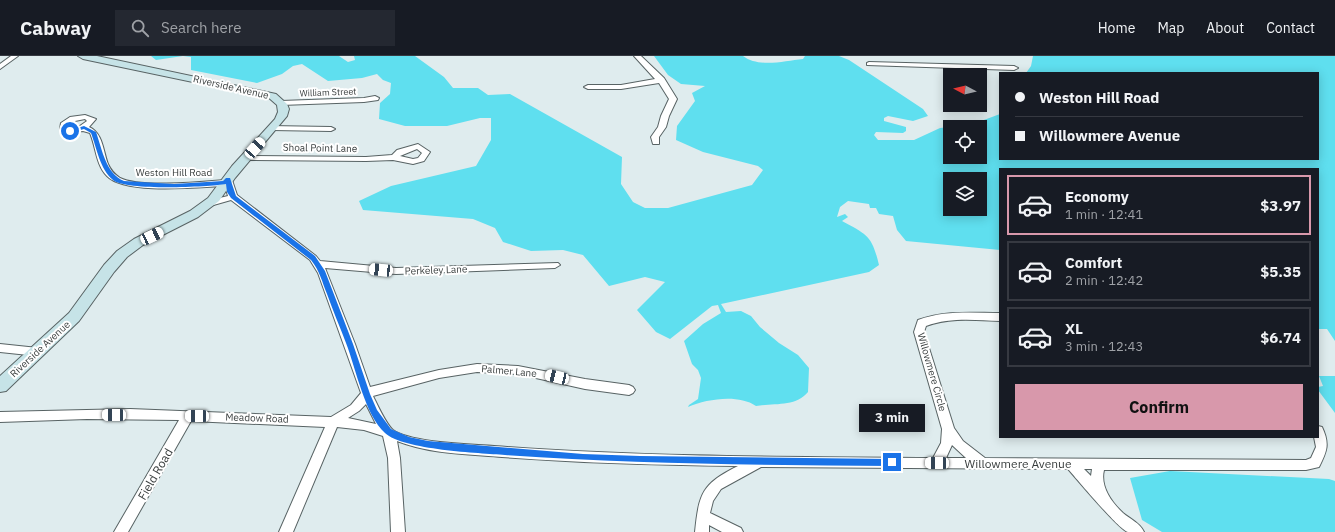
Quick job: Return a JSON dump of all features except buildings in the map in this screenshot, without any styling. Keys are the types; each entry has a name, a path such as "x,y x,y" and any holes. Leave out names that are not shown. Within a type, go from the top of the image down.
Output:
{"street":[{"path":"0,67 15,56"},
{"name":"Riverside Avenue","path":"0,386 38,352 85,305 107,272 122,254 136,243 193,215 210,203 226,181 282,116 284,106 272,96 83,56"},
{"path":"637,56 661,80 671,93 673,103 665,116 662,127 655,137 656,142"},
{"path":"901,56 904,65"},
{"path":"869,64 1014,68"},
{"path":"588,87 621,87 661,80"},
{"name":"William Street","path":"282,103 364,100 375,98"},
{"name":"Weston Hill Road","path":"84,128 93,132 107,171 116,180 123,183 148,185 226,181"},
{"path":"272,128 332,129"},
{"name":"Shoal Point Lane","path":"246,158 366,159 394,157"},
{"path":"226,181 233,197 313,258 323,272 350,344 366,394 374,412 388,432 394,458 398,532"},
{"path":"210,203 233,197"},
{"name":"Perkeley Lane","path":"318,264 396,271 555,265"},
{"name":"Willowmere Circle","path":"983,464 957,444 948,429 919,332 920,325 929,320 948,316 999,317"},
{"path":"0,348 38,352"},
{"name":"Palmer Lane","path":"366,394 391,385 477,368 530,372 585,384 629,390"},
{"path":"286,532 333,422 355,408 366,394"},
{"name":"Meadow Road","path":"0,417 78,415 188,416 363,424 388,432"},
{"name":"Field Road","path":"121,532 188,416"},
{"name":"Willowmere Circle","path":"937,463 945,449 948,429"},
{"name":"Willowmere Avenue","path":"388,432 408,440 428,444 488,450 640,460 983,464 1101,463 1306,465 1315,463 1322,447 1319,435"},
{"path":"702,532 702,516 708,496 714,486 728,476 745,470 760,461"},
{"path":"1070,463 1102,497 1118,517 1137,532"},
{"path":"1101,463 1097,469 1096,475 1097,484 1102,497"},
{"path":"702,516 736,532"}],"water":[{"path":"151,56 183,56 156,60"},
{"path":"183,56 339,56 348,62 355,60 354,56 415,56 444,77 453,88 478,88 488,95 510,94 622,157 621,184 633,202 645,208 668,208 752,185 763,170 758,166 703,152 676,140 677,126 695,101 692,93 705,86 681,84 668,75 654,56 743,56 756,62 772,63 803,59 805,56 839,56 849,60 923,109 928,116 913,121 888,116 884,118 884,121 906,127 906,131 903,133 876,132 874,135 878,140 914,140 943,128 943,164 987,164 987,120 984,120 999,114 999,160 1319,160 1319,72 1027,72 1031,66 1033,56 1335,56 1335,341 1327,329 1319,329 1319,168 999,168 999,250 906,241 897,230 893,216 879,214 876,208 870,208 869,204 848,201 840,207 837,217 845,214 848,217 842,221 868,237 874,248 879,265 869,272 721,304 726,312 741,311 751,316 760,327 779,343 798,355 809,368 808,392 797,400 784,404 756,406 749,402 740,400 722,399 704,402 688,407 698,399 701,378 698,370 692,364 684,341 703,324 721,313 718,305 712,306 670,339 656,332 637,310 665,282 645,277 609,286 583,255 563,250 531,251 503,242 495,228 473,219 363,210 359,201 391,186 476,166 491,140 491,118 480,118 447,126 405,126 379,119 380,103 390,94 391,83 383,80 377,74 362,78 328,81 302,64 293,66 282,74 257,83 191,70 191,57"},
{"path":"1319,376 1335,376 1335,413 1319,391 1319,387 1323,386"},
{"path":"1170,471 1329,479 1335,481 1335,532 1162,532 1142,520 1130,478"}],"route":[{"path":"70,131 84,128 93,132 98,142 107,171 116,180 123,183 174,185 225,183 228,179 230,192 233,197 313,258 323,272 350,344 366,394 374,412 388,432 408,440 428,444 480,450 583,457 640,460 892,462"}]}
